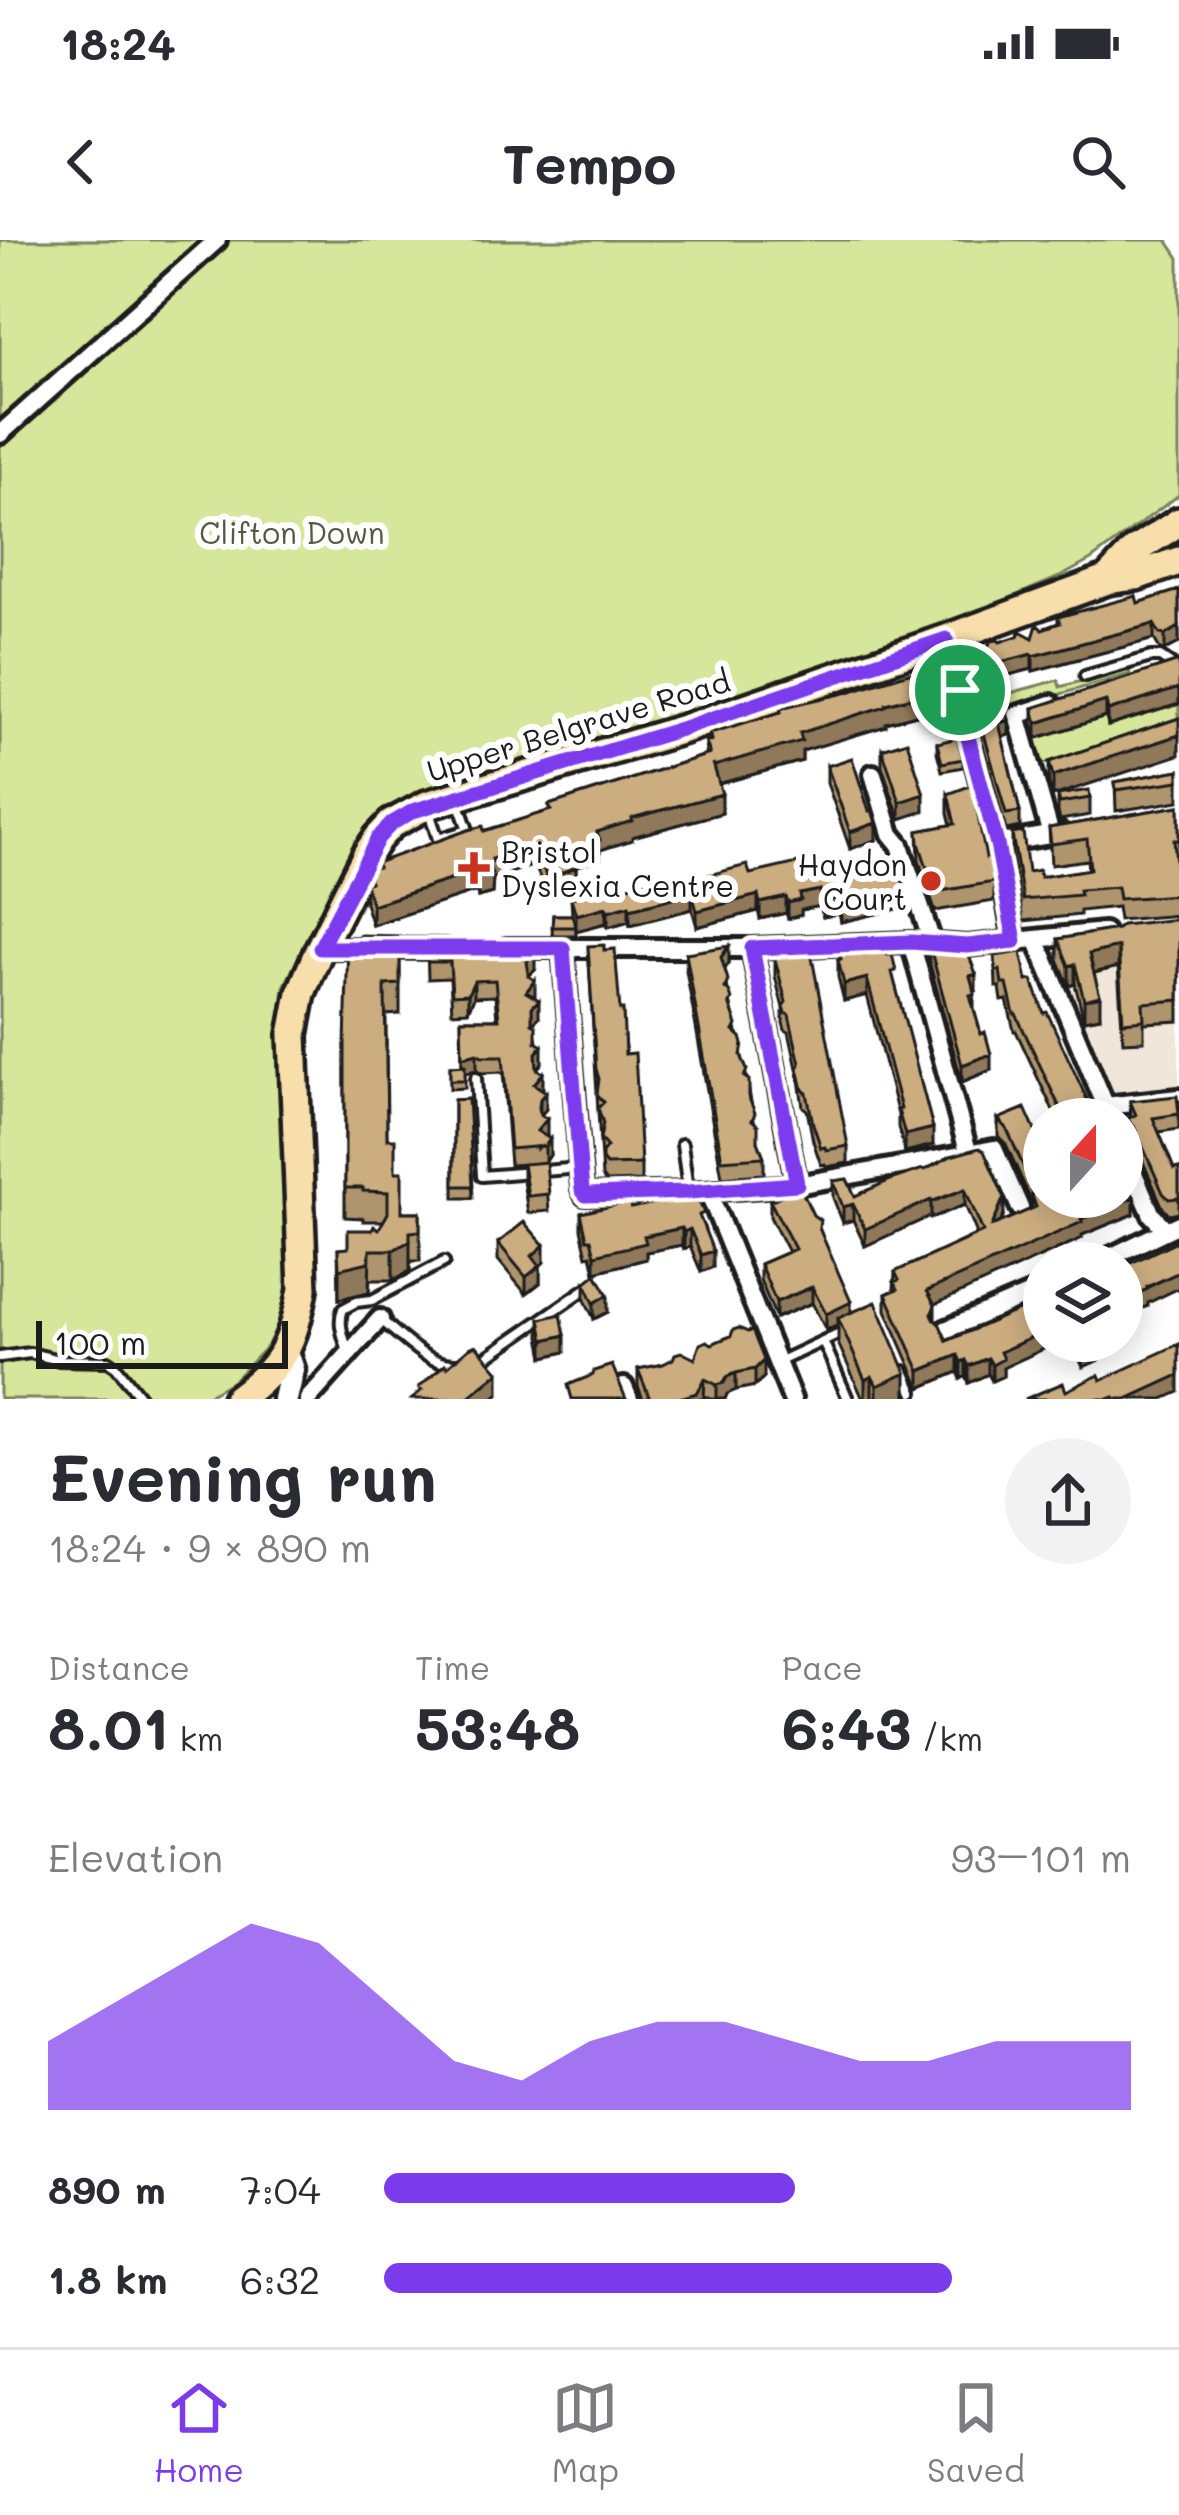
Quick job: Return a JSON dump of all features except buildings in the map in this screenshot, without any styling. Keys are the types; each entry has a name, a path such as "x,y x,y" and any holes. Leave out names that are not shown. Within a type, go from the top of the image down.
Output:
{"main road":[{"name":"Upper Belgrave Road","path":"1107,580 1134,550 1179,522"},
{"name":"Upper Belgrave Road","path":"286,1352 303,1289 293,1035 301,993 378,838 391,824 427,805 684,728 1107,580 1179,561"},
{"path":"238,1399 260,1383 286,1352"},
{"path":"284,1399 292,1370 286,1352"}],"street":[{"path":"0,434 218,240"},
{"path":"946,639 997,844 1015,941"},
{"path":"1084,685 1175,664"},
{"path":"1051,835 1017,715 1061,701"},
{"path":"1035,774 1056,767"},
{"path":"873,774 932,942"},
{"path":"997,844 1072,831"},
{"path":"496,949 911,942 967,946 1115,931"},
{"path":"1036,940 1102,1098"},
{"path":"911,942 969,1155"},
{"path":"320,948 473,949"},
{"path":"563,948 586,1195 797,1184 994,1149 1020,1208"},
{"path":"752,948 797,1184"},
{"path":"1143,1106 1179,1098"},
{"path":"708,1191 792,1399"},
{"path":"1143,1194 1152,1215 1173,1227"},
{"path":"1142,1242 1173,1227"},
{"path":"945,1330 1023,1297"},
{"path":"308,1399 380,1319"}],"lane":[{"path":"476,1078 482,1176 580,1168"},
{"path":"682,1144 688,1192"},
{"path":"349,1353 342,1334 343,1309 372,1300 444,1262"},
{"path":"380,1319 434,1361 459,1364 488,1356 587,1288"},
{"path":"776,1362 860,1323"},
{"path":"823,1341 848,1399"},
{"path":"0,1357 30,1353 59,1360 108,1360 142,1399"},
{"path":"899,1360 913,1392"}],"shaded area":[{"path":"1179,942 1179,1088 1109,1094 1061,988 1074,985 1072,978"}],"green space":[{"name":"Clifton Down","path":"0,240 1167,240 1179,258 1179,495 1091,560 944,626 666,724 437,789 389,811 350,859 284,987 279,1028 292,1281 268,1345 233,1381 201,1399 0,1399"},
{"path":"1128,668 1130,674 1009,709 1007,705 991,709 988,699 1058,680 1060,687"},
{"path":"1179,704 1179,719 1038,766 1030,740 1105,716 1109,726"}],"place":[{"name":"Bristol Dyslexia Centre","path":"474,868"},
{"name":"Haydon Court","path":"931,881"}],"route":[{"path":"946,639 960,690 1015,941 967,946 911,942 752,948 797,1184 586,1195 563,948 320,948 378,838 391,824 427,805 684,728 946,639"}]}
